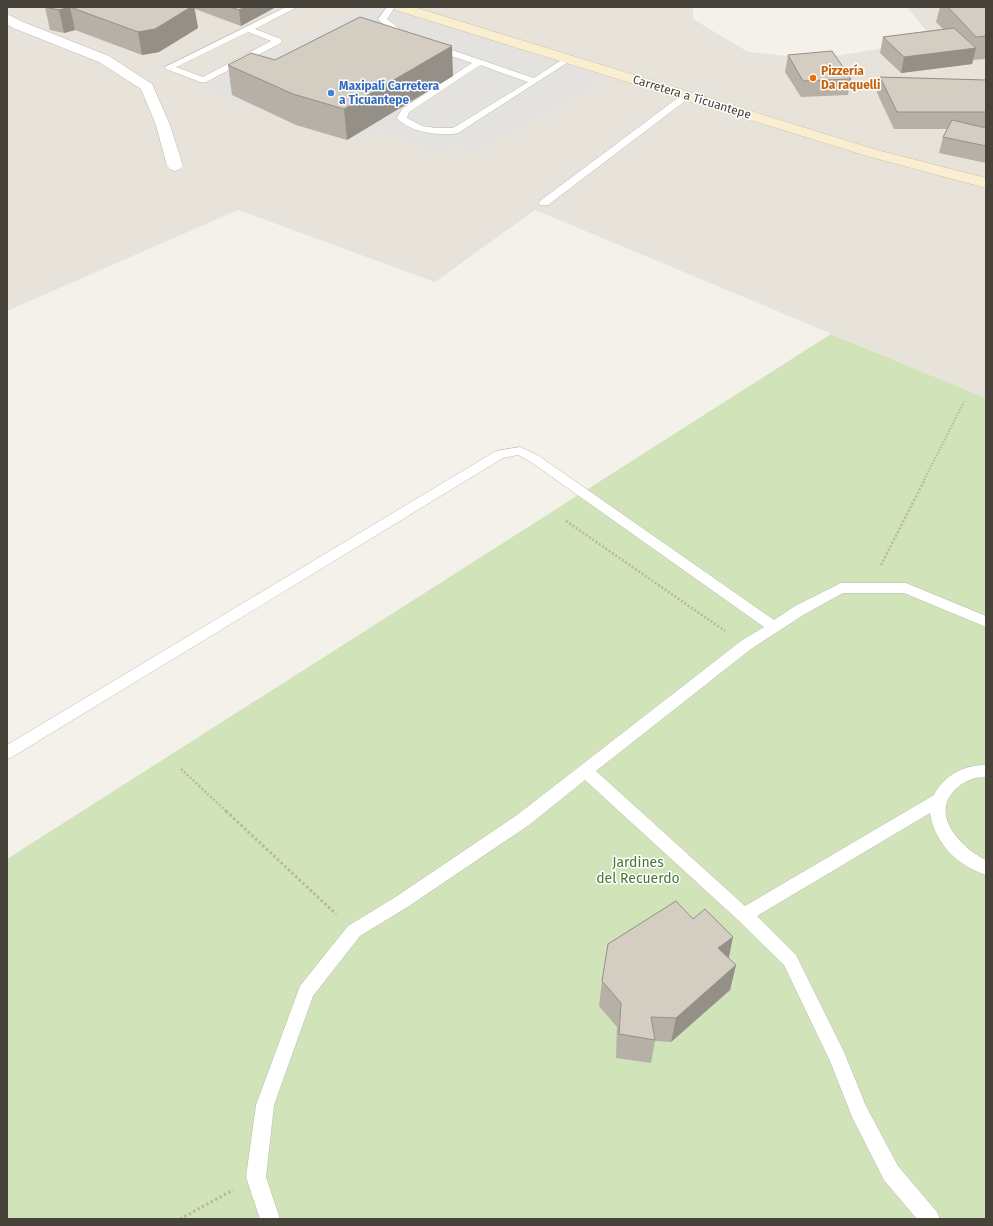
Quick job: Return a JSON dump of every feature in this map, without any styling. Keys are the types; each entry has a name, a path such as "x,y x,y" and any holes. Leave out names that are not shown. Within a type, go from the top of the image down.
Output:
{"main road":[{"name":"Carretera a Ticuantepe","path":"400,7 872,153 986,183"}],"street":[{"path":"7,18 18,25 104,59 146,87 163,125 175,166"}],"lane":[{"path":"248,29 278,40 203,80 169,67 293,7"},
{"path":"391,7 378,21 400,35 414,40"},
{"path":"428,45 535,81"},
{"path":"479,62 405,111 402,118 406,122 420,128 436,131 455,131 569,60"},
{"path":"544,203 686,96"},
{"path":"7,753 500,454 520,451 535,459 774,627"},
{"path":"270,1219 256,1177 265,1105 306,992 354,931 403,901 523,820 746,645 800,610 841,588 906,588 986,622"},
{"path":"744,915 939,800 950,783 986,760"},
{"path":"585,771 744,915 790,960 838,1058 859,1111 891,1173 930,1219"},
{"path":"969,772 986,771"},
{"path":"939,800 939,822 951,843 971,862 986,868"}],"path":[{"path":"869,588 964,402"},
{"path":"566,521 746,645"},
{"path":"181,769 354,931"},
{"path":"180,1219 256,1177"}],"shaded area":[{"path":"7,7 693,7 693,19 748,52 817,59 934,40 907,7 986,7 986,398 535,210 435,282 238,210 7,311"},
{"path":"371,7 386,7 609,77 477,151 454,146 443,154 378,131 355,144 202,88"}],"green space":[{"name":"Jardines del Recuerdo","path":"831,334 986,398 986,1219 7,1219 7,859"}],"building":[{"path":"45,7 70,7 59,10"},
{"path":"70,7 191,7 155,29 138,32"},
{"path":"230,7 245,7 239,10"},
{"path":"948,7 986,7 986,36 976,37"},
{"path":"360,17 452,46 344,109 293,94 228,65 251,53 275,60"},
{"path":"954,28 976,48 904,57 883,37"},
{"path":"832,51 851,79 803,81 788,55"},
{"path":"880,77 986,80 986,112 897,112"},
{"path":"952,120 986,128 986,146 943,137"},
{"name":"Jardines del Recuerdo","path":"676,901 693,919 705,909 733,937 718,948 736,965 676,1018 651,1017 655,1040 619,1034 621,1003 602,981 608,944"}],"place":[{"name":"Pizzería Da raquelli","path":"813,78"},
{"name":"Maxipalí Carretera a Ticuantepe","path":"331,93"}]}
